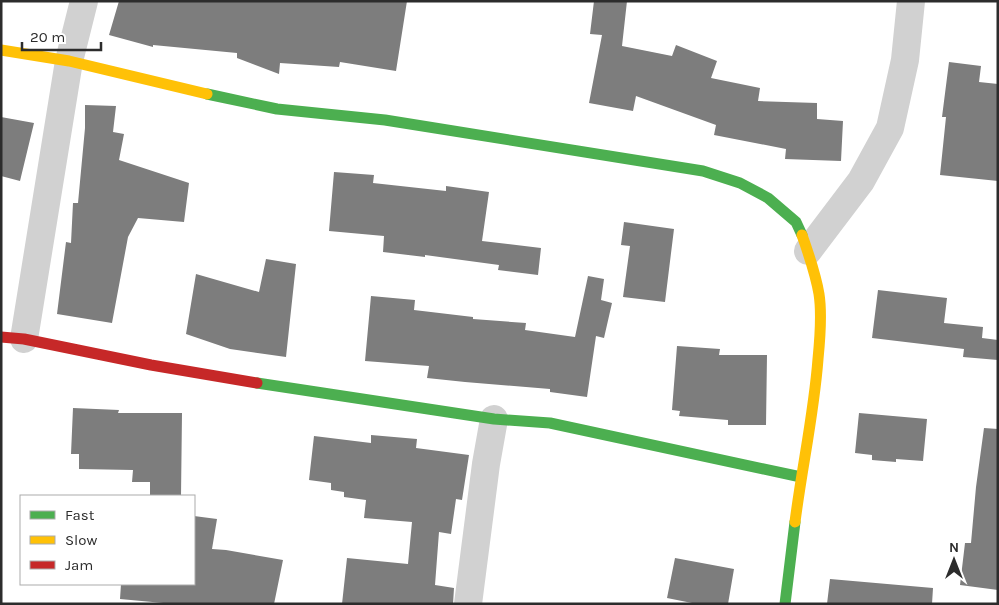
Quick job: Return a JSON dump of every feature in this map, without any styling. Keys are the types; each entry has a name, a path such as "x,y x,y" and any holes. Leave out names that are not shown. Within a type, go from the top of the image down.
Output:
{"street":[{"path":"84,1 69,61 13,338 258,384 494,419 550,423 582,428 629,440 801,476"},
{"path":"808,251 861,181 890,128 905,60 911,1"},
{"path":"1,50 69,61 277,109 385,120 703,171 740,183 768,198 796,222 808,251 819,294 820,336 816,385 801,476 785,604"},
{"path":"468,604 486,464 494,419"}],"building":[{"path":"119,1 407,1 396,71 340,62 339,67 280,63 279,74 237,58 237,53 153,45 153,47 109,35"},
{"path":"594,1 627,1 622,46 672,56 676,45 717,61 711,78 760,88 758,101 817,103 817,119 843,121 841,161 785,159 786,149 714,135 716,125 636,96 633,111 589,103 602,35 590,34"},
{"path":"949,62 981,66 979,82 998,84 998,181 940,175 946,117 942,117"},
{"path":"85,105 116,106 113,132 124,134 119,160 189,183 184,222 138,218 128,237 112,323 57,314 66,242 71,243 73,203 78,203 85,128"},
{"path":"1,117 34,123 20,181 1,176"},
{"path":"334,172 374,175 373,183 446,191 446,186 489,192 482,241 541,248 538,275 498,270 499,265 425,255 425,257 383,252 384,236 329,231"},
{"path":"624,222 674,229 665,302 623,297 630,246 621,245"},
{"path":"266,259 296,264 286,357 230,349 186,334 196,274 259,292"},
{"path":"588,276 604,279 601,300 612,303 604,338 596,336 587,397 550,392 550,389 427,378 429,366 365,361 371,296 415,300 414,310 473,317 473,319 526,323 525,330 575,337"},
{"path":"878,290 947,298 944,323 983,327 982,338 998,340 998,360 963,357 964,349 872,338"},
{"path":"677,346 720,349 719,355 767,355 766,425 728,425 728,420 679,416 680,411 672,410"},
{"path":"73,408 119,410 118,413 182,413 181,495 150,495 150,482 132,482 133,470 79,469 79,454 71,454"},
{"path":"859,413 927,419 923,461 896,459 896,462 872,460 872,455 855,453"},
{"path":"984,428 998,429 998,590 960,585 965,543 971,543"},
{"path":"371,435 417,439 416,448 469,455 462,500 456,499 451,534 439,532 435,585 454,588 453,604 342,604 347,558 408,564 412,522 364,518 366,500 344,497 344,492 331,490 331,483 309,480 314,436 371,443"},
{"path":"195,516 217,519 212,549 283,560 274,604 174,604 120,599 121,585 195,585"},
{"path":"675,558 734,569 728,604 697,604 667,598"},
{"path":"830,579 933,588 932,604 827,604"}],"traffic: fast":[{"path":"207,94 277,109 385,120 703,171 740,183 768,198 796,222 802,235"},
{"path":"257,383 494,419 550,423 801,477"},
{"path":"785,604 795,522"}],"traffic: slow":[{"path":"1,50 69,61 207,94"},
{"path":"795,522 814,400 820,326 818,287 802,235"}],"traffic: jam":[{"path":"1,337 24,339 151,365 257,383"}]}
